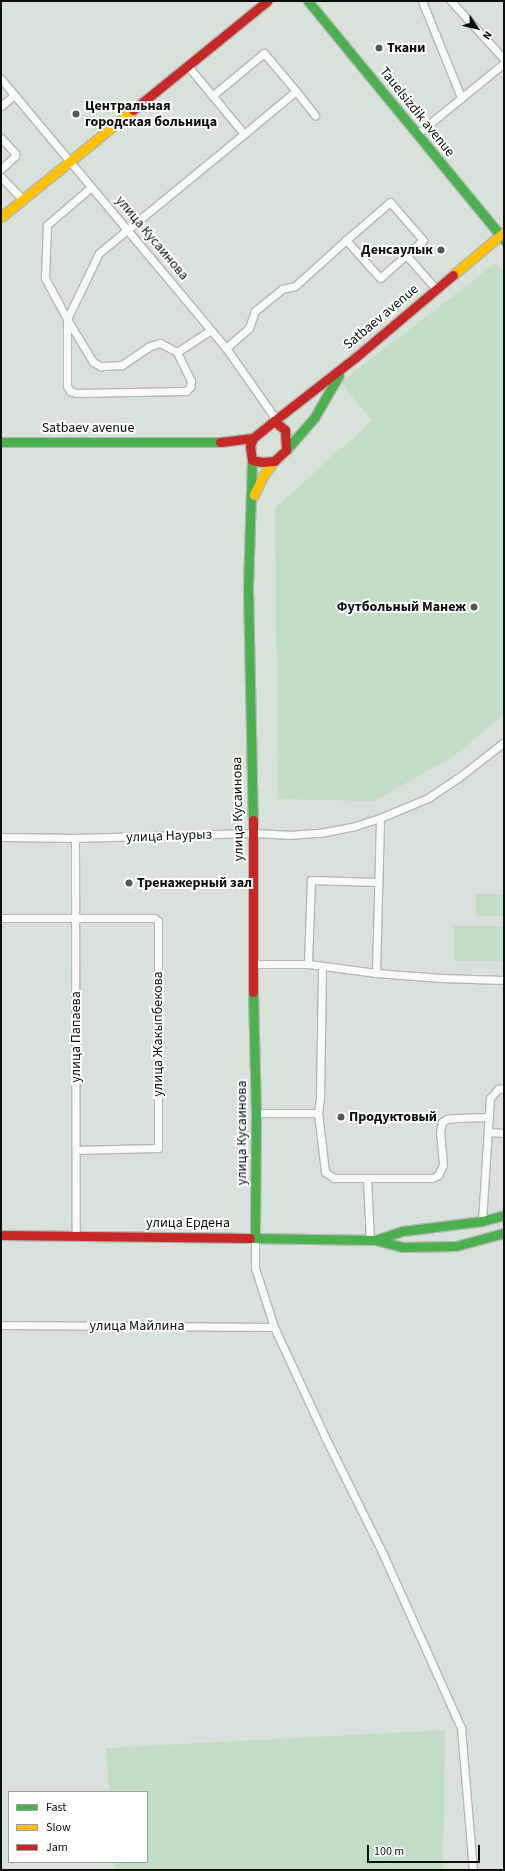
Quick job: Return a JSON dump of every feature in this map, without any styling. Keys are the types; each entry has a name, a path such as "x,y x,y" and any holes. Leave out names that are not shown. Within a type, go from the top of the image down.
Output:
{"street":[{"path":"1,217 70,163 267,1"},
{"name":"Tauelsizdik avenue","path":"308,1 503,236"},
{"path":"422,1 461,97"},
{"path":"450,1 504,60"},
{"path":"212,96 264,53 316,115"},
{"path":"417,134 504,63"},
{"path":"188,66 244,134"},
{"name":"улица Кусаинова","path":"1,79 90,188 226,348 273,416 274,421"},
{"path":"90,188 47,225 45,278 66,319 93,362 100,366 122,365 150,346 160,343 177,352 191,381 190,387 186,391 76,393 70,391 67,386 66,319 99,253 296,91"},
{"path":"1,106 14,95"},
{"path":"1,138 15,153 15,156 1,169"},
{"path":"1,177 22,200"},
{"path":"226,348 249,328 255,311 282,289 295,286 346,240 390,202 423,240 380,278 346,240"},
{"name":"Satbaev avenue","path":"274,421 344,367 436,289 503,236"},
{"path":"406,255 436,289"},
{"path":"177,352 211,330"},
{"path":"251,501 263,476 274,461 286,450 314,418 344,367"},
{"path":"251,457 250,446 253,438 274,421 286,430 286,450"},
{"path":"223,442 253,438"},
{"name":"Satbaev avenue","path":"1,442 223,442"},
{"path":"223,442 242,448 251,457 262,462 274,461"},
{"name":"улица Кусаинова","path":"251,457 248,589 253,833 252,964 256,1113 255,1238"},
{"name":"улица Наурыз","path":"1,837 75,838 253,833 288,835 320,833 355,826 380,818 428,798 458,778 504,742"},
{"path":"376,974 380,818"},
{"name":"улица Папаева","path":"75,838 76,1237"},
{"path":"308,964 311,880 378,882"},
{"path":"1,918 76,919"},
{"name":"улица Жакыпбекова","path":"76,919 157,919 159,1146 157,1149 76,1150"},
{"path":"252,964 308,964 376,974 504,980"},
{"path":"322,966 320,1098 318,1113 325,1172 334,1178 432,1178 438,1175 443,1165 440,1133 442,1122 447,1119 456,1118 488,1117"},
{"path":"482,1221 490,1098 498,1089 504,1088"},
{"path":"256,1113 318,1113"},
{"path":"488,1132 504,1132"},
{"path":"367,1178 373,1240"},
{"name":"улица Ердена","path":"373,1240 403,1231 482,1221 504,1216"},
{"name":"улица Ердена","path":"1,1235 373,1240 403,1247 456,1246 504,1233"},
{"path":"255,1238 255,1268 274,1327 325,1437 386,1559 461,1728 473,1870"},
{"name":"улица Майлина","path":"1,1325 274,1327"}],"green space":[{"path":"496,263 504,273 504,715 451,758 374,801 278,799 275,508 372,421 341,382"},
{"path":"476,894 504,894 504,916 476,916"},
{"path":"454,926 504,926 504,961 454,961"},
{"path":"445,1730 443,1870 115,1870 114,1863 148,1863 148,1791 109,1791 106,1748"}],"traffic: fast":[{"path":"308,1 504,240"},
{"path":"286,450 314,418 339,375"},
{"path":"1,442 220,442"},
{"path":"252,460 248,589 253,820"},
{"path":"253,992 256,1113 255,1238"},
{"path":"375,1240 403,1231 482,1221 504,1215"},
{"path":"250,1238 375,1240 403,1247 456,1246 504,1233"}],"traffic: slow":[{"path":"1,217 133,110"},
{"path":"453,275 504,232"},
{"path":"254,495 263,476 274,461"}],"traffic: jam":[{"path":"133,110 267,1"},
{"path":"274,421 356,357 453,275"},
{"path":"220,442 253,438 274,421 285,430 286,450 274,461 262,462 252,460 250,446 253,438"},
{"path":"253,820 253,992"},
{"path":"1,1235 250,1238"}],"place":[{"name":"Ткани","path":"379,48"},
{"name":"Центральная городская больница","path":"76,114"},
{"name":"Денсаулык","path":"441,250"},
{"name":"Футбольный Манеж","path":"474,607"},
{"name":"Тренажерный зал","path":"129,883"},
{"name":"Продуктовый","path":"341,1117"}]}
